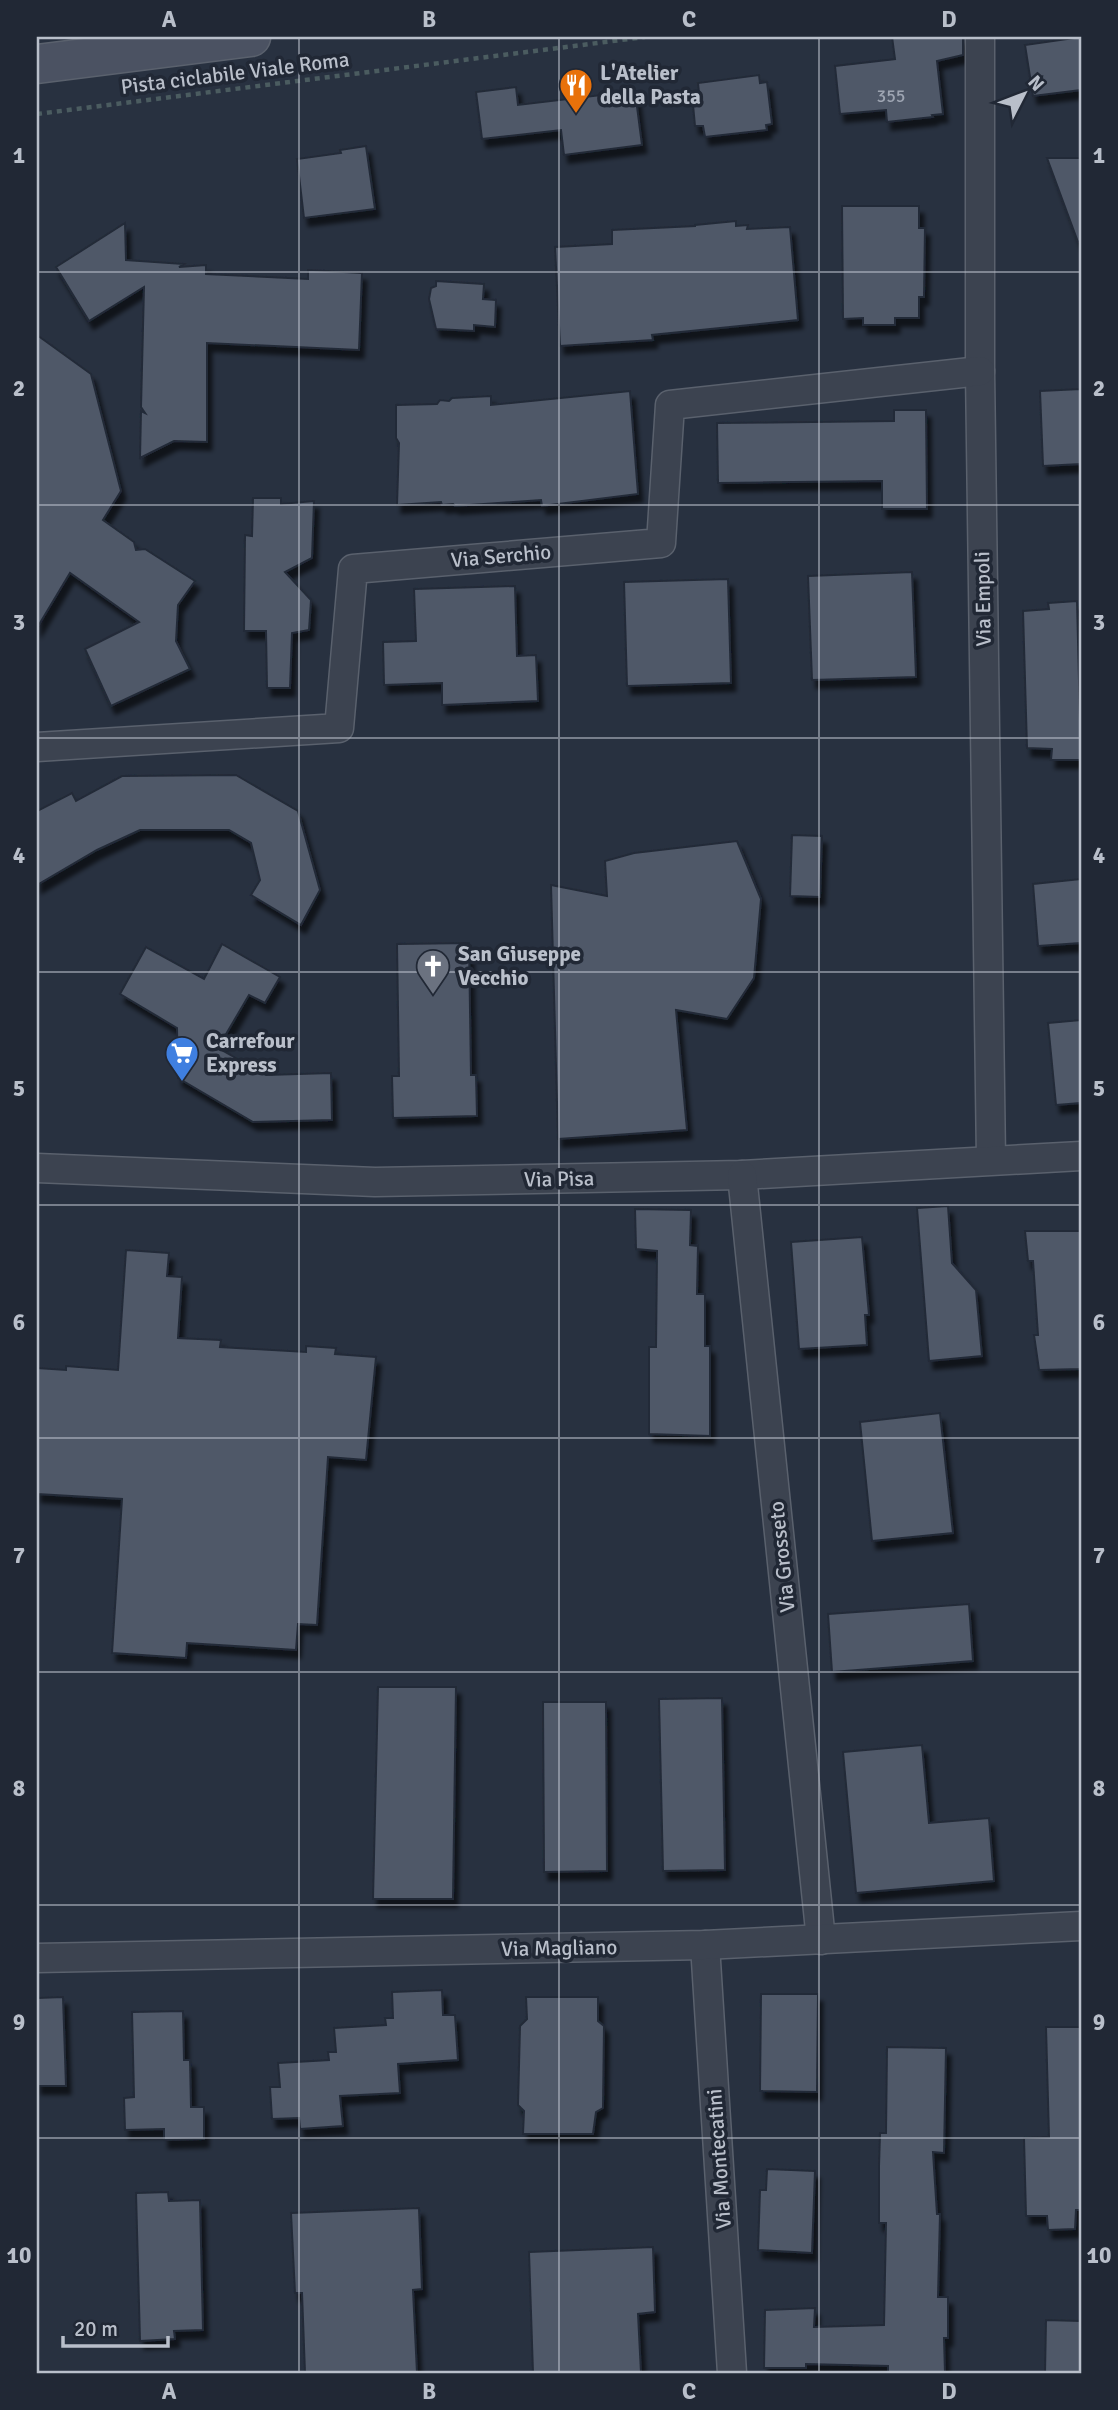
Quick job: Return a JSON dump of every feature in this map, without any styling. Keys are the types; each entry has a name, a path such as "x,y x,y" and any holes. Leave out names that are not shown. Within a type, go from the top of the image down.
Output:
{"main road":[{"path":"44,54 251,37"}],"street":[{"name":"Via Empoli","path":"980,37 980,371 991,1160"},
{"name":"Via Serchio","path":"37,747 339,728 353,569 661,543 670,405 980,371"},
{"name":"Via Pisa","path":"37,1168 374,1182 742,1175 1081,1156"},
{"name":"Via Grosseto","path":"742,1175 821,1940"},
{"name":"Via Magliano","path":"37,1958 705,1945 1081,1926"},
{"name":"Via Montecatini","path":"705,1945 732,2373"}],"path":[{"name":"Pista ciclabile Viale Roma","path":"37,114 645,37"}],"building":[{"path":"892,37 963,37 963,55 937,61 943,114 887,122 886,110 840,114 835,66 895,59"},
{"path":"1081,37 1081,90 1033,96 1025,45"},
{"path":"759,75 760,83 767,82 772,124 766,125 767,130 705,137 703,126 695,126 692,94 699,93 698,83"},
{"path":"516,87 518,105 635,91 642,145 564,155 561,130 482,139 476,92"},
{"path":"366,146 375,209 304,218 297,159 341,153 340,150"},
{"path":"1047,158 1081,158 1081,241 1078,242"},
{"path":"842,206 919,206 919,228 925,228 924,297 919,297 919,318 895,318 895,325 863,325 863,318 843,319"},
{"path":"736,221 736,226 748,225 747,229 790,227 798,320 652,335 653,340 560,346 555,247 612,244 612,230"},
{"path":"125,223 126,260 184,264 179,267 206,265 206,274 308,279 308,270 362,273 359,350 207,343 207,442 174,441 140,458 141,411 145,413 141,407 144,287 89,321 56,267"},
{"path":"436,281 484,284 483,299 496,300 495,327 474,325 474,331 436,329 429,299 431,288 436,286"},
{"path":"37,335 91,374 121,491 103,520 134,542 136,550 145,549 195,581 178,605 176,641 190,669 111,706 85,649 139,622 70,573 37,628"},
{"path":"1081,389 1081,464 1043,466 1040,391"},
{"path":"630,391 638,494 542,506 541,500 455,506 442,505 441,502 397,505 399,443 396,438 396,405 437,404 440,400 449,401 452,398 491,396 491,405"},
{"path":"894,410 926,410 927,509 882,509 882,481 718,483 717,423 894,421"},
{"path":"253,498 281,498 281,504 314,501 312,558 285,572 311,600 309,630 292,633 290,688 267,688 266,631 244,631 245,535 252,536"},
{"path":"912,572 916,677 812,680 808,576"},
{"path":"728,579 731,683 627,686 624,582"},
{"path":"515,586 517,656 536,655 538,701 442,705 442,683 384,685 383,642 416,641 414,589"},
{"path":"1077,601 1081,760 1051,760 1052,749 1027,748 1023,611 1049,609 1048,603"},
{"path":"236,775 298,811 320,890 301,925 251,895 260,880 251,843 229,830 140,830 97,850 37,885 37,811 72,793 76,801 122,776"},
{"path":"792,835 822,836 820,897 790,896"},
{"path":"737,841 761,899 754,978 727,1019 676,1010 687,1130 558,1139 551,885 607,896 605,861 634,853"},
{"path":"1081,879 1081,943 1038,946 1033,884"},
{"path":"469,943 471,1075 476,1075 477,1116 393,1118 392,1076 399,1076 397,944"},
{"path":"222,944 280,977 265,1003 249,995 218,1048 266,1075 331,1073 332,1120 253,1122 178,1078 177,1028 120,994 146,947 204,979"},
{"path":"1081,1020 1081,1103 1056,1105 1048,1023"},
{"path":"948,1206 952,1263 976,1290 982,1356 929,1361 917,1208"},
{"path":"635,1209 691,1210 690,1245 698,1246 697,1294 705,1294 705,1346 710,1346 710,1436 649,1434 649,1347 656,1347 657,1251 636,1249"},
{"path":"1025,1231 1081,1231 1081,1369 1039,1370 1034,1335 1038,1335 1033,1261 1028,1261"},
{"path":"862,1237 869,1315 865,1315 867,1345 799,1349 791,1242"},
{"path":"126,1250 169,1253 167,1276 182,1277 178,1338 221,1340 220,1347 306,1352 306,1346 336,1348 335,1354 376,1357 366,1460 328,1457 317,1625 298,1624 296,1650 187,1643 186,1658 112,1653 122,1499 37,1494 37,1368 66,1370 66,1366 118,1370"},
{"path":"940,1413 953,1533 872,1541 860,1422"},
{"path":"969,1604 973,1661 832,1672 828,1614"},
{"path":"378,1687 456,1687 453,1899 373,1899"},
{"path":"722,1698 725,1870 663,1871 659,1699"},
{"path":"543,1702 606,1702 607,1871 544,1872"},
{"path":"922,1745 929,1823 989,1818 994,1881 856,1893 843,1752"},
{"path":"442,1990 443,2015 455,2015 458,2060 398,2064 400,2093 340,2096 343,2126 300,2129 299,2118 272,2119 270,2087 280,2087 278,2063 329,2060 328,2052 336,2052 334,2028 386,2025 385,2018 393,2018 392,1992"},
{"path":"761,1994 818,1994 817,2092 760,2091"},
{"path":"63,1997 66,2086 37,2086 37,1998"},
{"path":"526,1997 598,1997 598,2021 604,2026 603,2108 596,2112 593,2134 523,2134 524,2111 518,2105 520,2026 527,2019"},
{"path":"183,2011 184,2060 190,2060 191,2107 204,2107 204,2139 164,2140 164,2129 125,2130 124,2098 134,2097 132,2012"},
{"path":"1046,2027 1081,2027 1081,2210 1076,2210 1075,2229 1048,2230 1047,2216 1026,2216 1024,2138 1049,2137"},
{"path":"887,2047 946,2048 944,2153 933,2152 937,2214 940,2214 938,2297 948,2297 948,2338 944,2338 945,2373 888,2373 888,2366 806,2364 806,2368 764,2368 765,2310 815,2308 814,2327 884,2325 886,2223 879,2223 879,2166 880,2133 886,2133"},
{"path":"767,2169 815,2171 812,2253 758,2250 760,2190 766,2190"},
{"path":"168,2192 169,2201 200,2200 203,2330 174,2331 175,2339 140,2341 136,2193"},
{"path":"419,2208 422,2289 413,2290 417,2373 305,2373 302,2293 295,2293 291,2213"},
{"path":"653,2247 655,2312 638,2314 641,2373 533,2373 529,2252"},
{"path":"1046,2320 1081,2321 1081,2373 1045,2373"}],"place":[{"name":"L'Atelier della Pasta","path":"576,115"},
{"name":"San Giuseppe Vecchio","path":"433,996"},
{"name":"Carrefour Express","path":"182,1083"}]}
